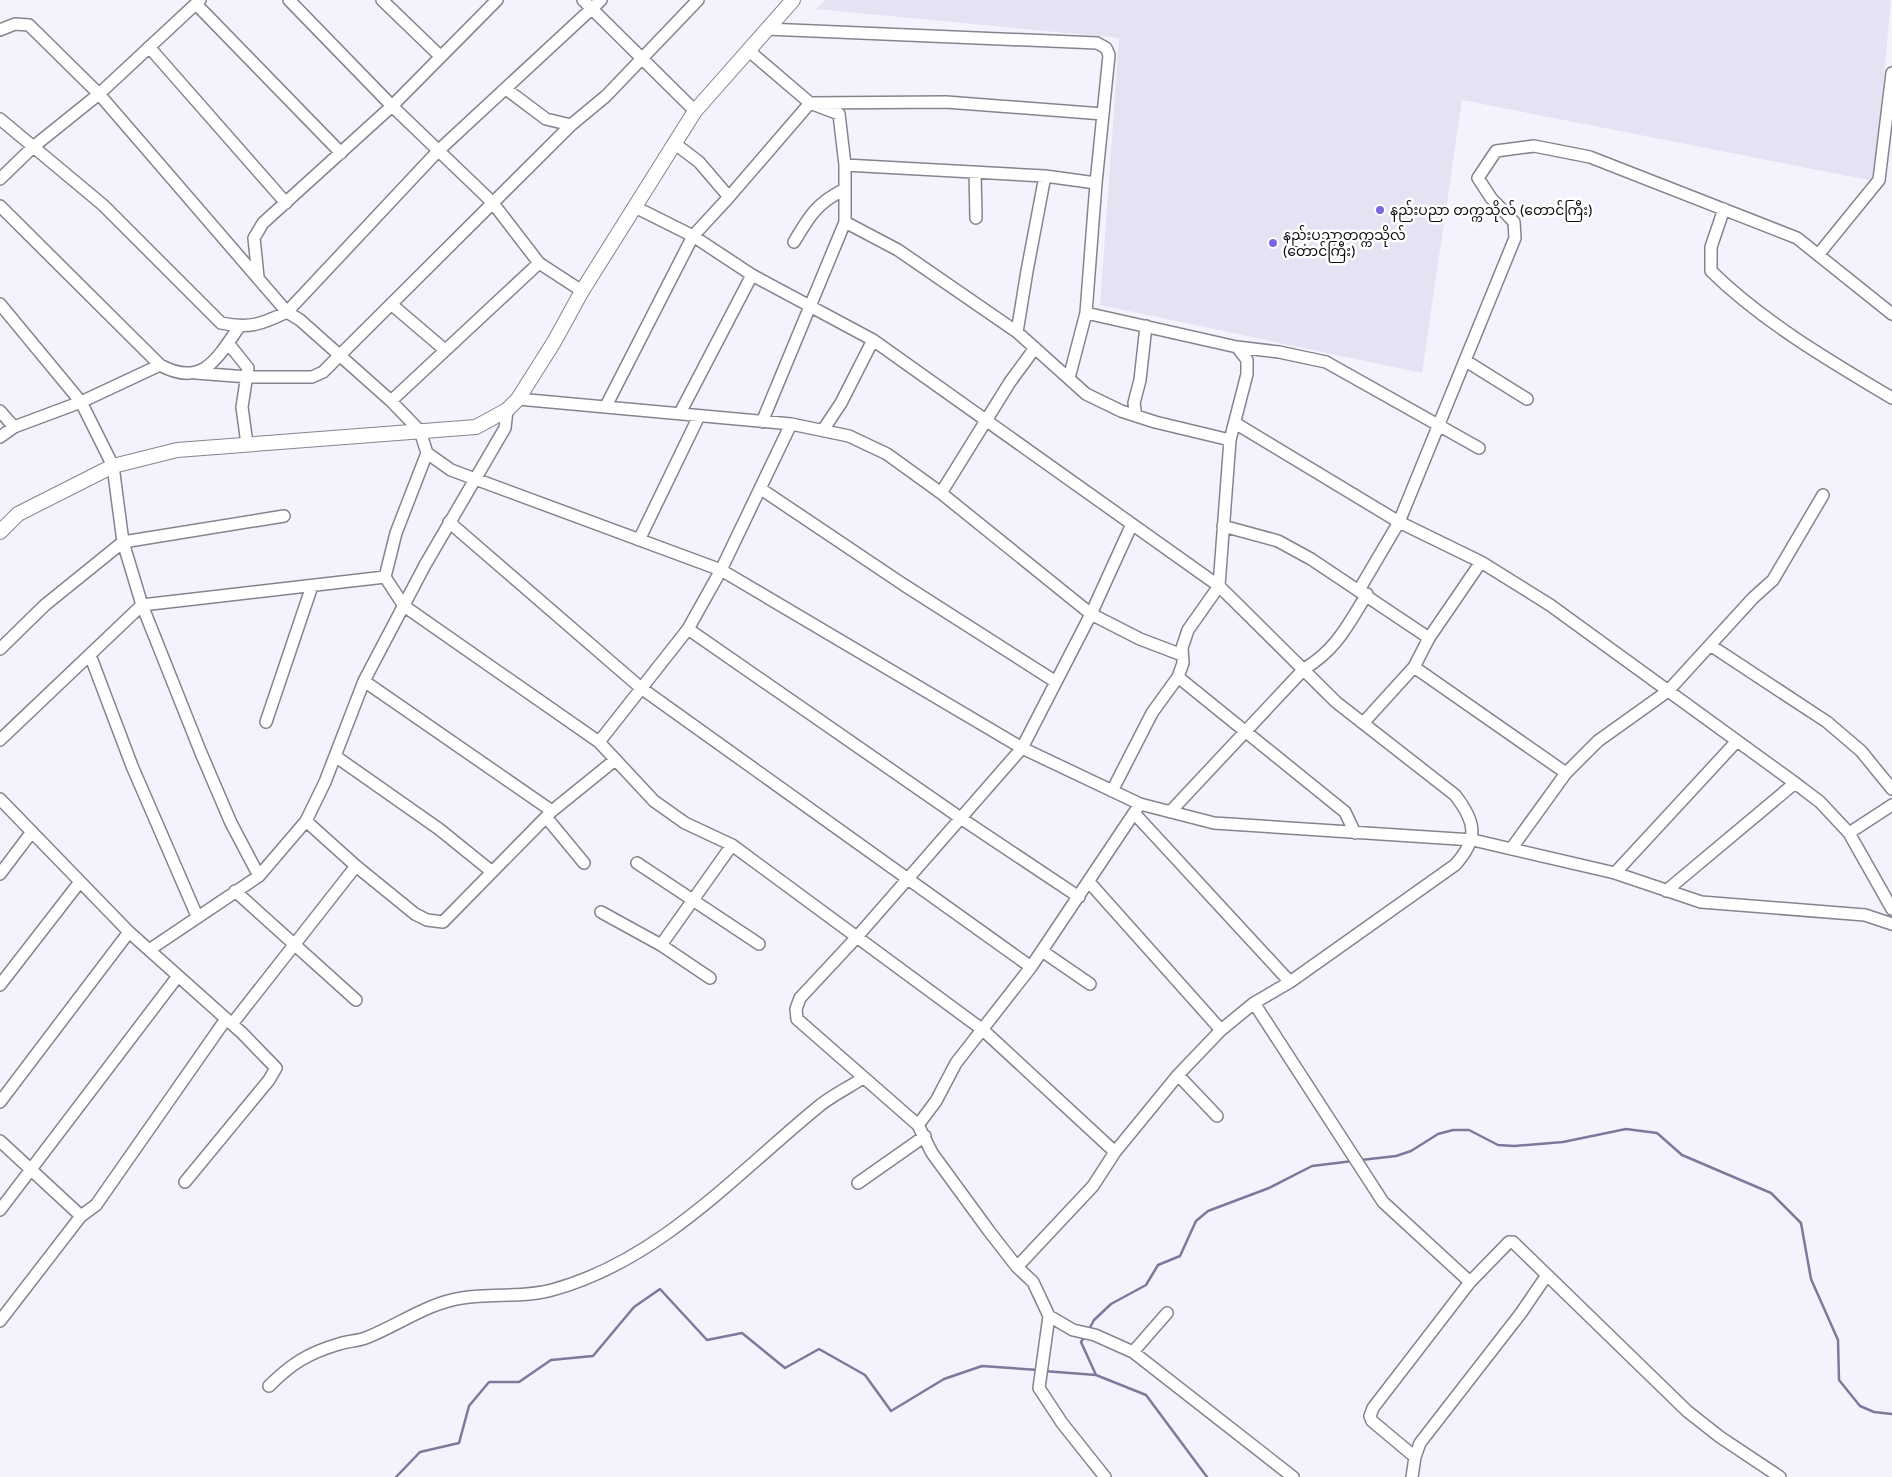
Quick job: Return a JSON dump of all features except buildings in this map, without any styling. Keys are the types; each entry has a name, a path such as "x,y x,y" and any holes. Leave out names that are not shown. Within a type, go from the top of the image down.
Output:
{"main road":[{"path":"0,532 18,514 113,466 177,450 476,427 507,410 518,399 554,342 582,291 695,111 793,0"}],"street":[{"path":"289,0 392,106 492,202 539,263 582,291"},
{"path":"382,0 440,56"},
{"path":"259,279 253,246 255,234 263,224 392,106 497,0"},
{"path":"583,0 695,111"},
{"path":"0,119 103,205 221,323 239,327 260,325 287,312 438,151 601,0"},
{"path":"0,206 160,364 176,374 312,377 322,372 340,355 571,125 606,96 698,0"},
{"path":"0,179 33,147 99,94 198,2 340,153"},
{"path":"0,30 16,24 29,25 99,94 287,312 306,324 420,431 427,453 452,470 721,570 1022,748 1112,792 1137,808 1290,982"},
{"path":"767,29 1097,43 1106,48 1109,55 1096,183 1086,313 1069,378"},
{"path":"149,47 286,203"},
{"path":"748,50 810,103 839,114 845,166 846,222 809,306 762,422"},
{"path":"1818,255 1879,180 1892,73"},
{"path":"506,89 546,119 571,125"},
{"path":"606,406 692,236 810,103 946,102 1103,114"},
{"path":"674,143 699,162 729,196"},
{"path":"1170,812 1304,669 1323,658 1336,644 1399,522 1515,238 1514,222 1491,198 1478,178 1496,151 1534,146 1590,158 1797,238 1892,314"},
{"path":"845,166 1046,176 1096,183"},
{"path":"975,172 976,218"},
{"path":"1017,332 1046,176"},
{"path":"794,242 810,216 825,199 845,189"},
{"path":"635,207 692,236 752,275 872,340 1219,586 1336,702 1455,795 1469,818 1473,840 1455,865 1290,982 1254,1002 1221,1030 1178,1075 1115,1152 1093,1186 1017,1268"},
{"path":"1724,209 1711,247 1711,271 1730,290 1796,337 1892,398"},
{"path":"846,222 898,250 1017,332 1086,394 1136,416 1230,440"},
{"path":"390,401 539,263"},
{"path":"680,413 752,275"},
{"path":"0,304 81,402 113,466 123,542 142,605 204,762 231,823 258,876"},
{"path":"391,304 445,350"},
{"path":"1086,313 1237,347 1279,352 1326,362 1363,381 1437,426 1479,448"},
{"path":"1136,416 1134,403 1140,380 1146,326"},
{"path":"196,373 212,363 239,327"},
{"path":"823,430 841,403 872,340"},
{"path":"228,343 248,368 242,407 247,444"},
{"path":"1112,792 1152,712 1178,678 1183,662 1182,655 1188,630 1219,586 1230,440 1247,367 1247,360 1237,347"},
{"path":"941,493 986,420 1035,348"},
{"path":"1466,361 1527,399"},
{"path":"0,437 14,427 81,402 160,364"},
{"path":"518,399 791,424 849,436 887,454 941,493 1091,614 1140,639 1182,655"},
{"path":"148,950 258,876 306,821 335,756 364,681 449,522 505,428 507,410"},
{"path":"0,411 14,427"},
{"path":"639,540 699,416"},
{"path":"1234,423 1399,522 1482,562 1550,604 1795,783 1820,802 1849,833 1892,909"},
{"path":"598,742 688,629 721,570 791,424"},
{"path":"427,453 396,533 385,577 404,606 598,742 654,801 685,823 732,845 982,1030 1115,1152"},
{"path":"761,489 904,585 1056,682"},
{"path":"1511,849 1566,773 1598,741 1668,690 1753,598 1773,580 1823,495"},
{"path":"0,649 45,605 123,542 284,516"},
{"path":"449,522 642,688 1031,967"},
{"path":"1105,1477 1062,1423 1039,1388 1042,1352 1049,1316 1034,1282 1017,1268 932,1153 918,1125 862,1078 797,1019 796,1010 800,998 962,819 1022,748 1091,614 1132,524"},
{"path":"1223,526 1278,541 1363,592 1429,638"},
{"path":"1364,722 1414,667 1429,638 1482,562"},
{"path":"0,740 142,605 385,577"},
{"path":"266,722 312,586"},
{"path":"688,629 962,819 1079,897"},
{"path":"1710,645 1827,722 1861,751 1892,789"},
{"path":"90,655 132,766 197,916"},
{"path":"1414,667 1566,773"},
{"path":"1178,678 1345,812 1355,833"},
{"path":"364,681 549,814 584,864"},
{"path":"1615,873 1737,741"},
{"path":"335,756 439,829 491,871"},
{"path":"306,821 356,866 416,914 427,920 443,922 549,814 615,760"},
{"path":"1666,891 1795,783"},
{"path":"0,799 129,932 229,1021 276,1068 269,1080 185,1182"},
{"path":"1849,833 1892,805"},
{"path":"1137,808 1170,812 1214,823 1473,840 1615,873 1701,902 1865,915 1892,924"},
{"path":"918,1125 936,1101 956,1063 1031,967 1137,808"},
{"path":"0,874 31,833"},
{"path":"660,945 732,845"},
{"path":"637,862 759,944"},
{"path":"0,1321 81,1216 96,1206 229,1021 295,944 356,866"},
{"path":"1089,882 1221,1030"},
{"path":"0,985 80,883"},
{"path":"235,891 356,1000"},
{"path":"601,912 660,945 710,978"},
{"path":"0,1102 129,932"},
{"path":"1042,951 1090,984"},
{"path":"0,1210 178,976"},
{"path":"1254,1002 1383,1202 1470,1282"},
{"path":"1178,1075 1218,1116"},
{"path":"269,1386 289,1366 310,1354 367,1338 441,1304 462,1298 521,1296 544,1292 602,1273 639,1252 728,1187 819,1106 862,1078"},
{"path":"858,1183 925,1136"},
{"path":"0,1141 81,1216"},
{"path":"1415,1457 1372,1421 1370,1416 1373,1408 1470,1282 1509,1242 1513,1242 1687,1412 1720,1437 1780,1477"},
{"path":"1412,1477 1415,1457 1420,1443 1521,1313 1547,1275"},
{"path":"1134,1352 1167,1313"},
{"path":"1049,1316 1073,1330 1095,1335 1134,1352 1293,1477"}],"shaded area":[{"name":"နည်းပညာတက္ကသိုလ် (တောင်ကြီး)","path":"826,0 1891,0 1874,181 1462,100 1422,373 1100,305 1119,38 816,9"}],"waterway":[{"path":"1361,1160 1396,1156 1411,1151 1438,1134 1453,1130 1469,1130 1498,1145 1514,1146 1563,1142 1626,1129 1657,1133 1682,1155 1771,1193 1801,1223 1811,1279 1838,1340 1839,1380 1860,1406 1874,1412 1892,1414"},
{"path":"1088,1331 1094,1320 1111,1304 1146,1285 1158,1265 1180,1256 1196,1221 1208,1211 1269,1188 1312,1166 1353,1161"},
{"path":"396,1477 420,1452 459,1443 469,1406 489,1382 519,1382 551,1360 593,1356 634,1307 660,1289 707,1340 742,1333 785,1368 819,1349 865,1375 891,1411 944,1379 982,1366 1038,1370"},
{"path":"1085,1336 1081,1342 1096,1375"},
{"path":"1044,1371 1096,1375 1146,1395 1207,1477"}],"place":[{"name":"နည်းပညာ တက္ကသိုလ် (တောင်ကြီး)","path":"1380,210"},
{"name":"နည်းပညာတက္ကသိုလ် (တောင်ကြီး)","path":"1273,243"}]}
